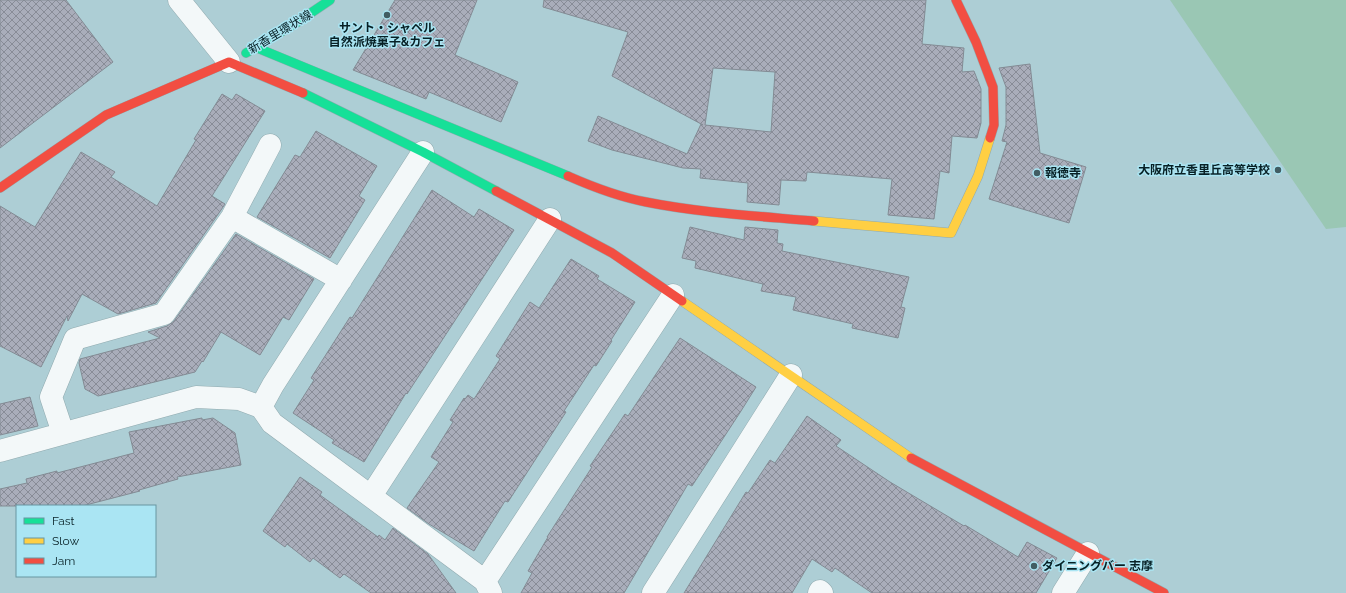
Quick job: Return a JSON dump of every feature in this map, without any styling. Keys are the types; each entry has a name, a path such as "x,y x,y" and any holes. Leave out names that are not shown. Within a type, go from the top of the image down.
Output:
{"street":[{"path":"179,0 229,62 317,100 423,152 612,253 911,458 1164,593"},
{"name":"新香里環状線","path":"0,188 106,115 229,62 296,23 330,0"},
{"path":"255,47 604,191 645,202 695,210 951,233 978,176 994,124 993,87 976,42 956,0"},
{"path":"63,433 51,397 75,339 164,314 232,217 270,145"},
{"path":"261,407 273,385 423,152"},
{"path":"232,217 341,280"},
{"path":"371,496 550,219"},
{"path":"0,450 196,397 239,399 261,407 272,423 371,496 488,587 672,295"},
{"path":"654,593 791,375"},
{"path":"1063,593 1088,553"}],"green space":[{"path":"1170,0 1346,0 1346,227 1326,229"}],"building":[{"path":"0,0 66,0 113,62 0,148"},
{"path":"395,0 477,0 455,55 518,82 501,122 429,92 426,99 353,70"},
{"path":"544,0 926,0 922,44 964,48 962,72 974,71 981,89 981,123 977,138 952,136 949,173 940,171 934,219 888,215 892,179 807,172 806,181 781,180 779,205 747,202 748,183 700,178 701,169 683,168 612,150 588,141 598,116 687,154 701,124 703,125 612,76 628,32 543,7","holes":["713,68 775,72 771,132 705,125"]},
{"path":"1030,64 1040,153 1086,167 1069,223 989,199 1007,142 1002,141 1006,125 1006,87 999,68"},
{"path":"222,94 232,100 236,94 265,111 212,196 225,204 156,303 118,314 82,294 68,321 67,316 41,367 0,346 0,206 35,227 81,152 115,172 111,177 157,206 196,140 194,139"},
{"path":"316,131 377,166 359,196 365,200 330,258 257,217 295,155 300,157"},
{"path":"432,190 474,217 479,209 514,230 407,394 406,393 364,462 332,443 334,440 293,413 314,380 311,378 350,317 352,318"},
{"path":"690,227 744,240 745,227 778,230 777,243 783,244 782,251 909,277 901,307 905,308 898,338 852,328 853,324 793,310 796,297 761,291 763,284 695,268 696,261 682,258"},
{"path":"236,234 314,279 289,320 283,317 260,355 221,332 203,362 202,361 195,372 98,396 85,389 79,363 80,359 160,338 148,332 167,326 174,321"},
{"path":"571,259 599,276 597,279 635,302 596,366 594,365 564,411 566,412 508,502 505,501 474,551 429,524 407,508 439,462 431,457 453,422 450,420 464,398 465,399 468,395 474,399 500,359 496,356 530,302 539,308"},
{"path":"680,338 756,387 692,486 688,484 624,593 521,593 532,573 528,571 547,537 592,467 590,466 625,414 628,416"},
{"path":"30,397 38,426 0,435 0,404"},
{"path":"807,416 841,440 836,446 890,482 1018,557 1027,542 1057,558 1036,593 872,593 835,568 832,572 812,559 792,593 684,593 746,492 748,493 770,460 775,463"},
{"path":"202,418 202,420 213,418 235,433 241,465 177,477 178,479 139,490 140,491 86,505 0,506 0,489 27,483 26,479 57,471 57,473 134,453 129,432"},
{"path":"300,477 322,492 320,495 378,537 379,535 385,540 393,528 428,554 456,593 371,593 344,574 340,578 313,558 310,562 287,544 285,547 263,531"}],"traffic: fast":[{"path":"246,53 296,23 330,0"},
{"path":"255,47 568,176"},
{"path":"303,93 423,152 496,191"}],"traffic: slow":[{"path":"814,221 951,233 978,176 990,138"},
{"path":"682,301 911,458"}],"traffic: jam":[{"path":"956,0 976,42 993,87 994,125 990,138"},
{"path":"0,188 106,115 229,62 303,93"},
{"path":"568,176 606,191 667,206 709,212 814,221"},
{"path":"496,191 612,253 682,301"},
{"path":"911,458 1164,593"}],"place":[{"name":"サント・シャペル 自然派焼菓子&カフェ","path":"387,15"},
{"name":"大阪府立香里丘高等学校","path":"1278,170"},
{"name":"報徳寺","path":"1037,173"},
{"name":"ダイニングバー 志摩","path":"1034,566"}]}
